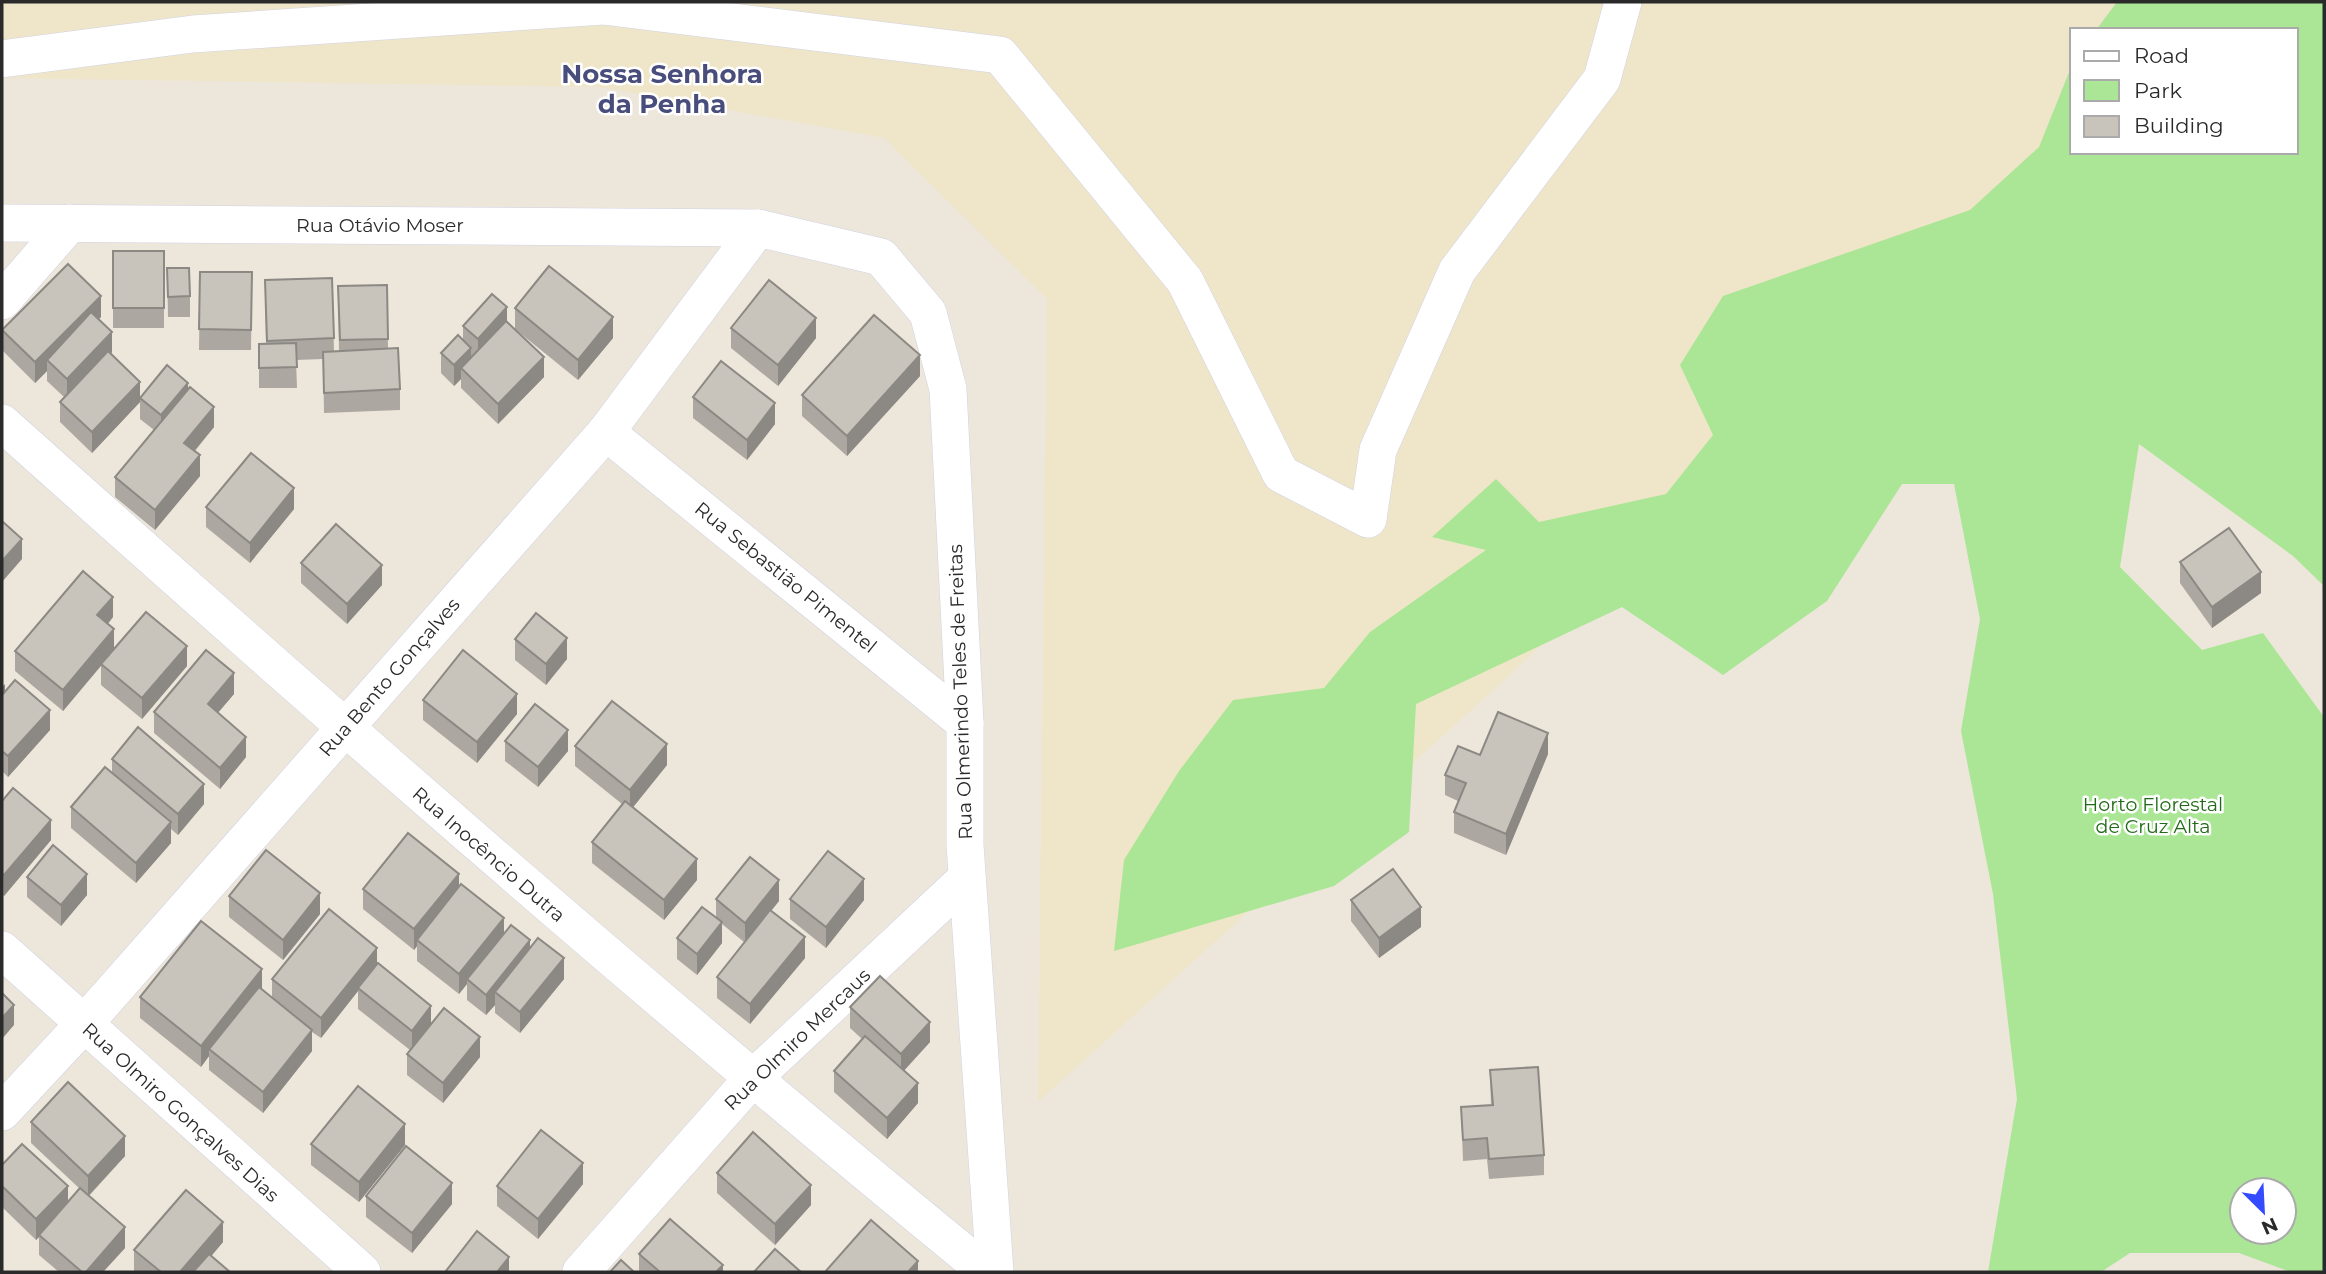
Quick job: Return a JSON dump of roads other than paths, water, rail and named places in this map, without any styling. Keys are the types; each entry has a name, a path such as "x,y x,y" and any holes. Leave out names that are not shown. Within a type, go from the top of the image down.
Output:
{"street":[{"path":"2,59 193,34 603,6 1000,55 1185,281 1281,474 1368,519 1378,450 1457,271 1602,79 1623,2"},
{"name":"Rua Otávio Moser","path":"2,223 758,228"},
{"path":"2,300 70,223"},
{"name":"Rua Bento Gonçalves","path":"2,1112 83,1025 606,432 758,228"},
{"name":"Rua Olmerindo Teles de Freitas","path":"758,228 881,257 928,313 948,389 965,723 967,878 995,1272"},
{"name":"Rua Inocêncio Dutra","path":"2,423 343,729 751,1080 987,1272"},
{"name":"Rua Sebastião Pimentel","path":"606,432 965,723"},
{"name":"Rua Olmiro Mercaus","path":"581,1272 751,1080 967,878"},
{"name":"Rua Olmiro Gonçalves Dias","path":"2,950 362,1272"}],"district":[{"name":"Nossa Senhora da Penha","path":"662,88"}],"park label":[{"name":"Horto Florestal de Cruz Alta","path":"2153,815"}]}
